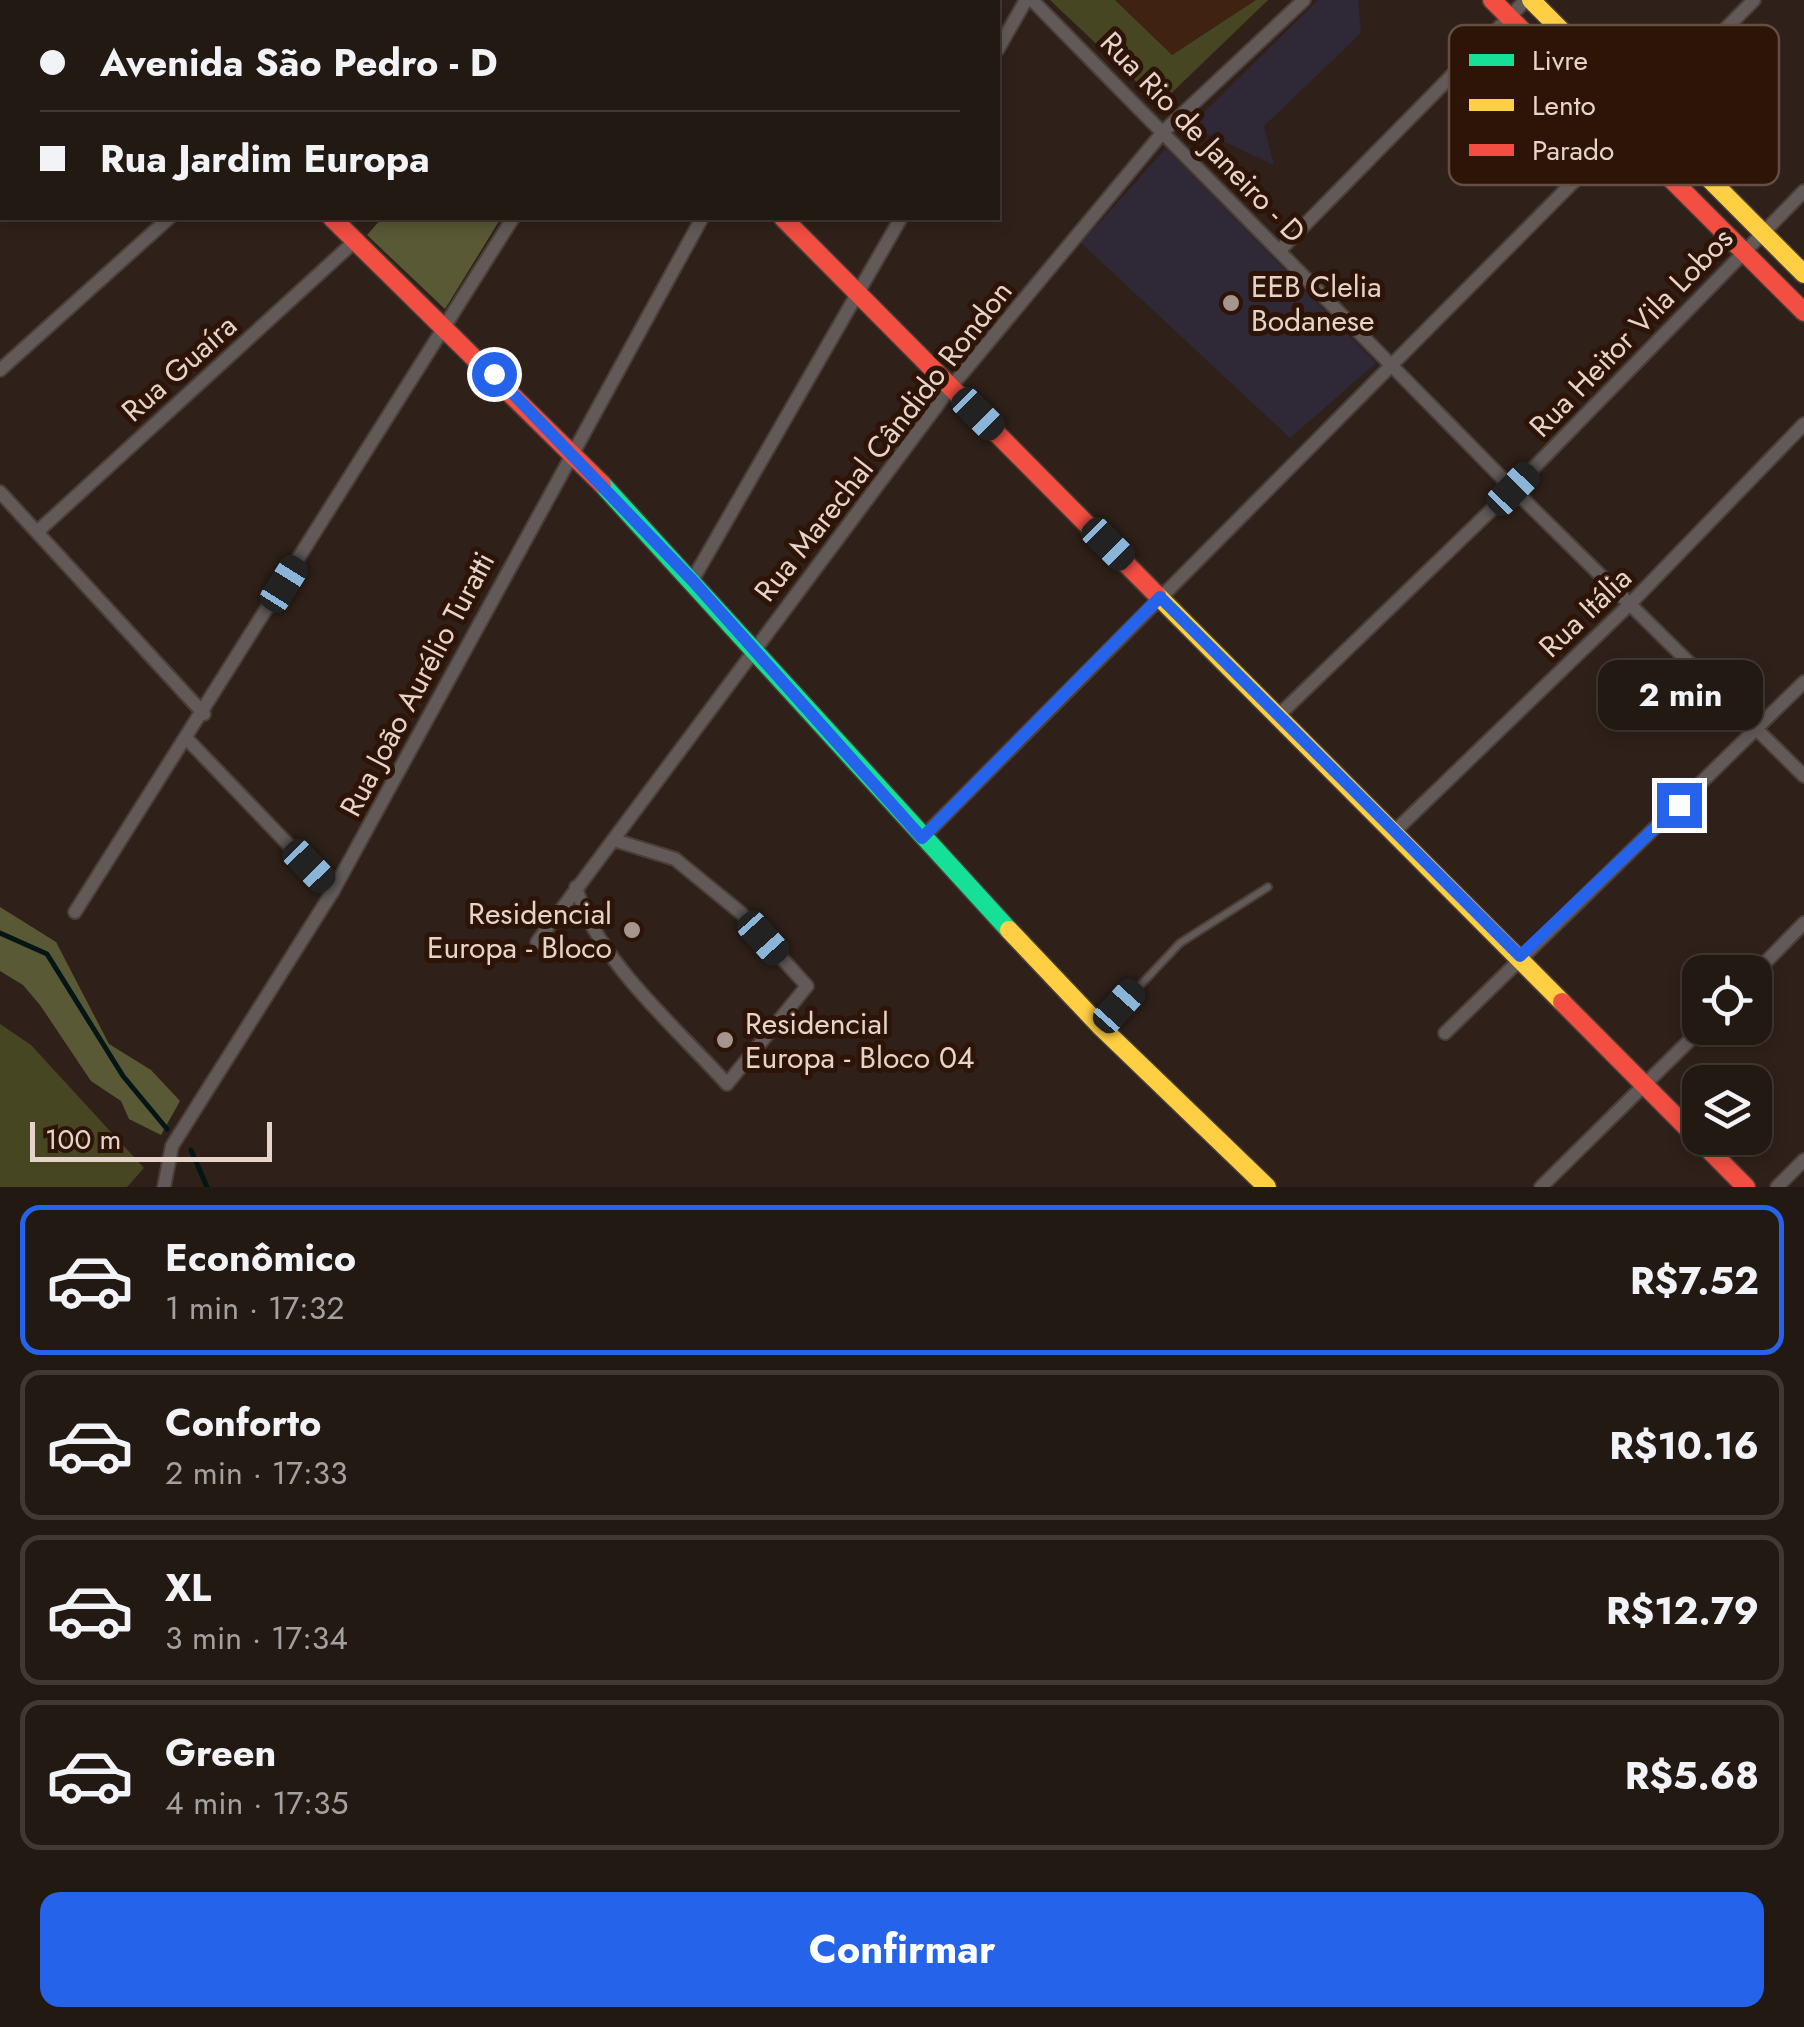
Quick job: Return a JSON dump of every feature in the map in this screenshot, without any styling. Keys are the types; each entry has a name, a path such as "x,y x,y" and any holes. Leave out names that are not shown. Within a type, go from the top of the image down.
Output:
{"street":[{"path":"1000,47 1029,0"},
{"name":"Rua Rio de Janeiro - D","path":"1029,0 1394,364 1513,489 1804,776"},
{"name":"Rua Marechal Cândido Rondon","path":"537,942 951,388 1164,132 1304,0"},
{"path":"1492,0 1517,25"},
{"path":"1501,25 1528,0 1554,25"},
{"path":"1730,25 1754,0"},
{"path":"1280,251 1449,78"},
{"path":"922,838 1574,185"},
{"path":"1677,185 1804,312"},
{"path":"1715,185 1804,274"},
{"name":"Rua Heitor Vila Lobos","path":"1278,716 1513,489 1804,191"},
{"path":"0,370 167,220"},
{"path":"334,220 571,451 922,838 1101,1026 1267,1187"},
{"path":"76,912 188,740 443,324 512,220"},
{"name":"Rua João Aurélio Turatti","path":"164,1187 172,1146 334,891 571,451 701,220"},
{"path":"786,220 1396,830 1746,1187"},
{"path":"692,580 900,220"},
{"name":"Rua Guaíra","path":"37,532 355,241"},
{"name":"Rua Itália","path":"1396,830 1629,604 1804,424"},
{"path":"0,492 204,714"},
{"path":"1444,1033 1804,682"},
{"path":"188,740 334,891"},
{"path":"576,887 583,914 606,948 727,1084 807,986 741,913 675,859 614,840"},
{"path":"1772,956 1804,923"},
{"path":"1541,1187 1685,1045"},
{"path":"1777,1187 1804,1160"}],"lane":[{"path":"1101,1026 1180,943 1268,886"}],"shaded area":[{"path":"1050,0 1115,0 1172,55 1256,0 1268,0 1160,104"},
{"path":"1115,0 1256,0 1172,55"},
{"path":"1318,0 1358,0 1361,33 1264,126 1274,165 1190,126"},
{"name":"EEB Clelia Bodanese","path":"1166,148 1376,363 1290,438 1081,243"},
{"path":"380,220 500,220 445,309 367,235"},
{"path":"0,907 56,942 109,1044 151,1070 180,1101 161,1135 129,1119 121,1101 91,1081 40,1005 23,985 0,971"},
{"path":"0,1024 31,1045 144,1168 127,1187 0,1187"}],"waterway":[{"path":"0,933 47,954 123,1076 167,1129"},
{"path":"191,1150 207,1187"}],"traffic: fast":[{"path":"602,484 1009,930"}],"traffic: slow":[{"path":"1531,0 1556,25"},
{"path":"1715,185 1804,274"},
{"path":"1157,595 1562,1002"},
{"path":"1009,930 1101,1027 1267,1187"}],"traffic: jam":[{"path":"1492,0 1517,25"},
{"path":"1677,185 1804,312"},
{"path":"334,220 602,484"},
{"path":"785,220 1157,595"},
{"path":"1562,1002 1746,1187"}],"place":[{"name":"EEB Clelia Bodanese","path":"1231,303"},
{"name":"Residencial Europa - Bloco","path":"632,930"},
{"name":"Residencial Europa - Bloco 04","path":"725,1040"}],"route":[{"path":"494,374 692,580 922,838 1160,597 1520,956 1679,805"}]}
